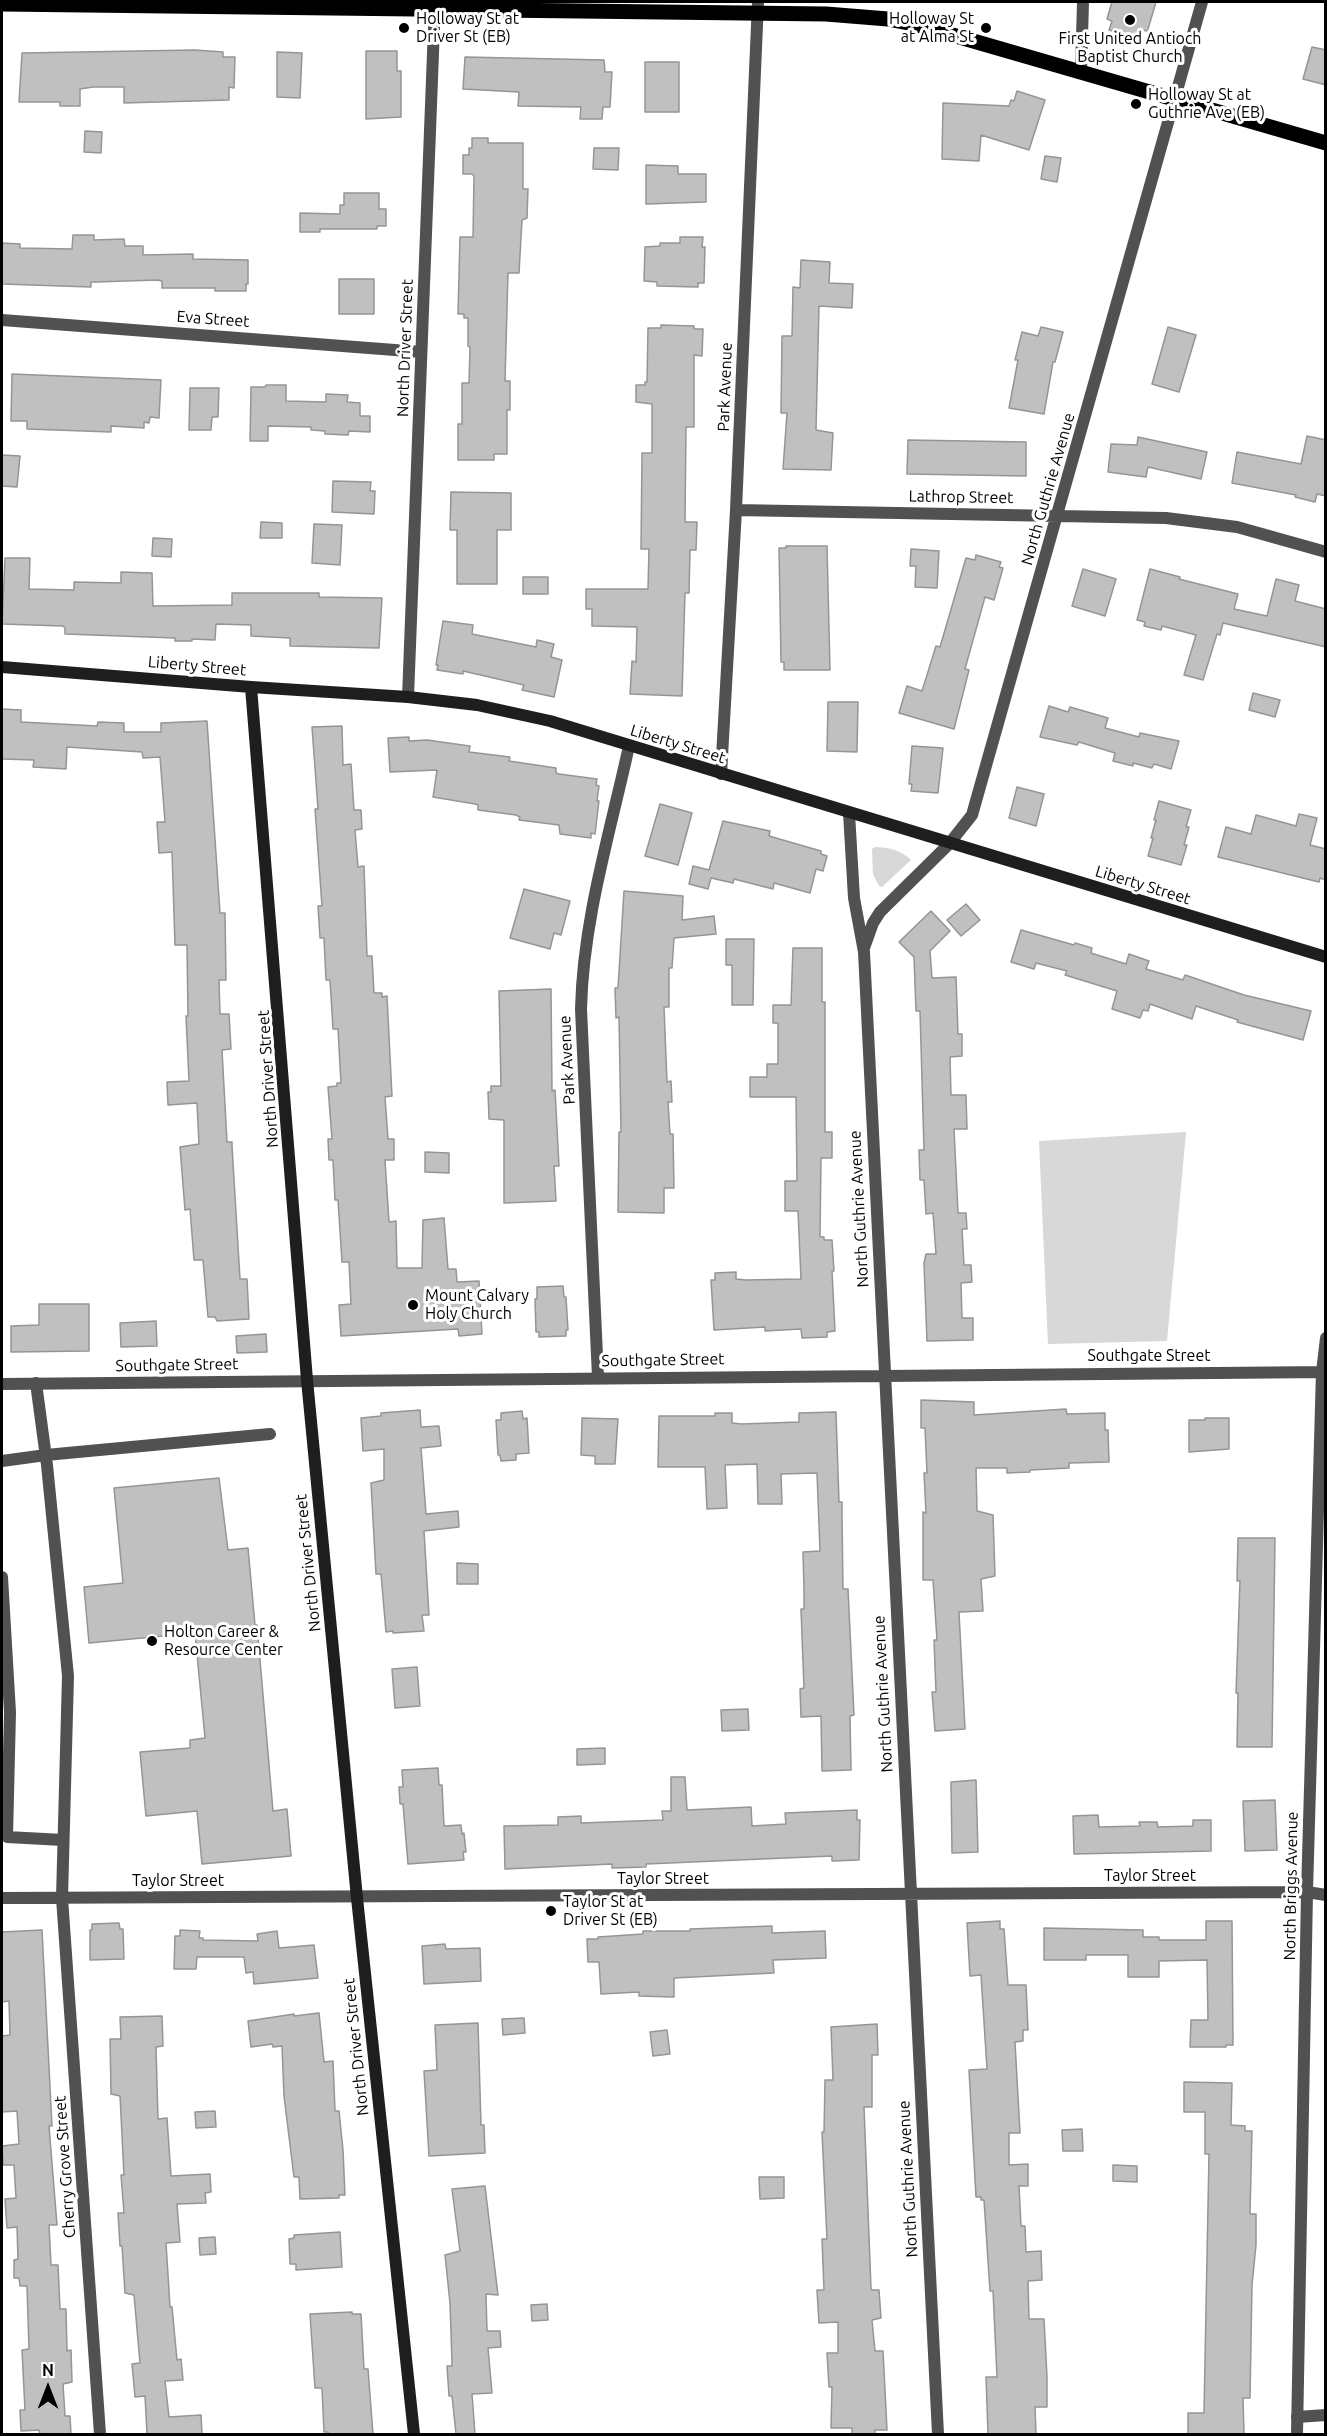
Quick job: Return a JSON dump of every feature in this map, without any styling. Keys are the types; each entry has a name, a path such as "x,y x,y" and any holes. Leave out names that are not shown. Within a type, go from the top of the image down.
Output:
{"main road":[{"path":"2,4 757,8 888,19 918,25 1326,143"}],"street":[{"path":"1080,71 1083,2"},
{"name":"North Guthrie Avenue","path":"864,952 867,935 880,912 949,844 972,815 1202,2"},
{"name":"North Driver Street","path":"408,697 435,6"},
{"name":"Park Avenue","path":"721,774 736,510 757,8"},
{"name":"Eva Street","path":"2,320 421,352"},
{"name":"Lathrop Street","path":"736,510 1166,518 1216,523 1326,552"},
{"name":"Liberty Street","path":"2,667 408,697 477,705 539,718 1326,957"},
{"name":"North Driver Street","path":"251,687 307,1380 357,1898 414,2434"},
{"name":"Park Avenue","path":"598,1377 582,1021 582,973 586,936 629,747"},
{"name":"North Guthrie Avenue","path":"849,813 854,898 864,952 938,2434"},
{"name":"North Briggs Avenue","path":"1297,2434 1307,1892 1326,1338"},
{"name":"Southgate Street","path":"2,1384 884,1374 1324,1372"},
{"name":"Cherry Grove Street","path":"36,1383 46,1455 68,1676 62,1898 100,2434"},
{"path":"2,1461 270,1434"},
{"path":"2,1577 10,1712 8,1837 63,1840"},
{"name":"Taylor Street","path":"2,1898 1307,1892 1326,1895"},
{"path":"1298,2417 1326,2415"}],"shaded area":[{"path":"875,847 894,850 911,860 882,887 879,886 873,874 872,849"},
{"path":"1186,1132 1167,1341 1048,1344 1039,1141"}],"building":[{"name":"First United Antioch Baptist Church","path":"1112,2 1156,2 1148,29 1147,31 1142,30 1139,39 1109,30 1112,21 1107,19"},
{"path":"1312,47 1326,50 1326,85 1303,79"},
{"path":"195,50 223,52 223,57 235,57 234,88 229,87 229,100 124,103 124,87 93,87 80,89 80,106 60,106 60,102 19,102 22,53"},
{"path":"366,51 397,51 397,71 401,71 401,117 366,119"},
{"path":"277,52 302,53 300,98 277,97"},
{"path":"465,57 604,60 605,72 612,72 610,107 603,107 602,119 580,119 581,107 518,106 519,92 463,89"},
{"path":"645,62 679,62 679,112 645,112"},
{"path":"1017,91 1045,100 1029,150 981,135 979,161 942,159 943,103 1009,106 1011,100 1014,101"},
{"path":"85,131 102,132 101,153 84,152"},
{"path":"472,138 488,138 488,143 523,143 523,189 528,189 527,218 522,220 519,273 508,273 505,381 510,381 510,410 507,410 507,454 494,454 494,460 458,460 458,424 462,424 462,383 469,383 470,347 468,346 468,318 464,318 464,314 458,314 460,237 473,237 474,176 463,174 463,155 469,155"},
{"path":"594,148 619,148 618,170 593,169"},
{"path":"1045,156 1061,158 1057,182 1041,179"},
{"path":"646,165 678,166 678,174 706,174 706,202 646,204"},
{"path":"344,193 379,193 379,209 386,209 386,226 377,226 377,229 320,229 320,232 300,232 300,213 340,214 340,205 344,205"},
{"path":"73,235 94,235 94,240 124,239 125,246 143,246 143,255 193,254 193,259 248,260 246,291 215,291 215,288 162,288 162,281 157,280 91,282 91,287 2,284 2,243 20,244 20,248 72,249"},
{"path":"680,237 703,237 704,283 698,283 698,287 657,286 657,282 644,281 645,247 660,246 660,243 680,243"},
{"path":"801,260 830,262 829,283 853,284 852,308 819,306 816,430 833,433 831,470 783,469 787,413 781,413 782,336 792,336 793,287 800,288"},
{"path":"339,279 374,279 374,314 339,314"},
{"path":"661,325 694,326 694,329 703,329 702,356 694,355 694,427 686,427 685,522 697,522 696,550 690,550 689,593 685,593 682,696 630,694 632,661 636,662 637,627 592,626 592,609 586,609 586,589 648,589 649,549 641,549 642,453 652,453 652,404 636,402 636,385 645,385 647,382 648,328 661,328"},
{"path":"1041,327 1063,332 1055,362 1053,362 1044,414 1009,408 1018,360 1015,360 1022,332 1038,336"},
{"path":"1168,327 1196,335 1179,392 1152,384"},
{"path":"12,374 161,380 159,418 150,417 149,423 144,422 144,428 111,426 111,432 27,429 27,421 11,421"},
{"path":"266,385 286,385 286,401 326,402 326,394 348,395 347,402 360,403 360,416 370,416 370,432 349,431 348,435 325,434 325,431 311,430 311,427 268,426 268,441 250,441 251,387 265,387"},
{"path":"190,388 219,388 218,417 212,417 211,430 189,430"},
{"path":"1307,436 1326,440 1326,496 1317,494 1315,502 1295,497 1296,495 1232,483 1237,452 1301,464"},
{"path":"1138,437 1207,452 1201,479 1148,467 1146,477 1108,472 1111,444 1137,445"},
{"path":"908,440 1026,442 1026,476 907,474"},
{"path":"2,455 20,456 17,487 2,486"},
{"path":"333,481 371,482 370,491 375,491 374,514 332,512"},
{"path":"451,492 511,493 511,530 497,530 497,584 457,584 457,530 450,530"},
{"path":"261,522 282,523 282,538 260,538"},
{"path":"314,524 342,525 340,565 312,563"},
{"path":"153,538 172,539 171,557 152,556"},
{"path":"786,546 827,546 830,670 784,670 784,662 781,662 779,548 786,548"},
{"path":"911,549 939,551 937,588 915,587 916,566 910,566"},
{"path":"976,555 1001,562 999,567 1003,568 994,600 985,597 965,669 969,670 954,729 899,713 907,686 922,691 936,646 940,647 966,558 975,560"},
{"path":"5,558 30,558 29,589 74,590 74,582 121,583 121,572 152,573 153,606 232,605 232,593 319,593 319,597 382,598 379,648 290,646 290,638 251,636 251,625 216,624 215,640 175,641 175,638 65,634 63,626 2,624"},
{"path":"1083,569 1116,579 1105,616 1072,606"},
{"path":"1150,569 1238,594 1234,609 1267,616 1276,579 1299,585 1295,601 1326,609 1326,647 1223,623 1220,635 1217,634 1203,680 1184,675 1196,635 1162,626 1161,630 1144,626 1145,622 1137,620"},
{"path":"523,577 548,577 548,594 523,594"},
{"path":"443,621 473,625 472,634 536,647 537,640 554,644 551,657 562,660 554,697 522,690 524,685 463,671 463,674 437,670"},
{"path":"1253,693 1280,700 1275,717 1249,710"},
{"path":"828,702 858,702 857,752 827,751"},
{"path":"1049,706 1068,712 1070,707 1108,718 1105,728 1139,737 1140,733 1179,741 1171,769 1154,764 1152,768 1133,763 1133,766 1113,761 1115,753 1079,742 1077,745 1040,737"},
{"path":"2,709 21,710 21,722 97,726 98,722 124,723 124,732 161,732 161,723 207,721 220,913 225,913 226,980 219,980 220,1014 229,1014 231,1049 222,1050 227,1142 232,1142 240,1279 247,1279 249,1319 217,1321 215,1317 208,1317 203,1260 194,1260 190,1209 185,1210 180,1147 199,1144 197,1103 168,1105 167,1082 189,1081 186,1016 188,1016 187,945 175,945 172,852 159,853 157,822 165,822 160,757 143,758 142,752 67,747 66,769 33,767 34,760 2,759"},
{"path":"342,726 343,765 351,764 354,810 361,810 362,829 355,830 358,867 364,866 367,956 372,956 374,993 382,993 382,997 387,996 392,1096 385,1097 388,1139 394,1139 394,1160 385,1160 389,1222 396,1221 397,1268 422,1268 423,1220 444,1218 448,1269 456,1269 457,1282 479,1281 482,1334 459,1336 458,1329 341,1336 339,1305 351,1304 349,1262 342,1262 333,1160 329,1160 328,1139 332,1139 328,1087 341,1083 338,1029 333,1029 330,980 326,980 324,938 320,938 318,906 322,906 312,727"},
{"path":"409,737 409,741 427,740 470,746 469,752 510,757 509,761 556,768 556,773 559,774 597,779 596,785 599,786 597,801 599,801 595,834 591,833 591,838 560,834 559,825 519,820 520,817 516,815 478,810 478,805 475,804 433,797 437,770 390,772 388,738"},
{"path":"912,746 943,748 938,793 911,791 912,784 909,784"},
{"path":"1017,787 1044,794 1036,826 1009,818"},
{"path":"1159,801 1191,810 1186,827 1189,827 1184,845 1187,845 1181,865 1148,856"},
{"path":"660,804 692,813 678,865 645,856"},
{"path":"1299,814 1317,818 1310,845 1326,849 1326,880 1320,878 1319,882 1218,857 1226,827 1251,834 1256,815 1296,826"},
{"path":"723,821 770,831 769,836 821,851 821,854 827,856 823,871 816,869 810,893 774,883 773,889 734,879 733,883 711,878 708,889 689,884 693,866 709,870"},
{"path":"524,889 570,901 561,935 554,933 550,949 510,938"},
{"path":"624,891 683,896 682,920 714,916 716,934 674,938 672,968 669,968 669,1007 664,1007 667,1082 671,1081 672,1102 668,1102 670,1134 673,1134 674,1188 664,1188 664,1213 618,1212 619,1132 621,1132 619,1017 616,1018 615,988 618,988"},
{"path":"966,904 980,920 961,936 947,920"},
{"path":"931,911 950,931 930,951 932,978 956,977 958,1034 962,1034 962,1056 950,1057 951,1095 966,1095 967,1129 954,1129 958,1213 966,1213 967,1229 962,1229 964,1265 971,1265 972,1282 961,1283 962,1318 973,1318 973,1340 927,1341 924,1263 926,1254 936,1254 933,1213 926,1214 924,1180 920,1180 919,1150 924,1150 920,1011 916,1011 914,957 899,942"},
{"path":"1021,930 1092,948 1091,953 1126,964 1129,954 1149,961 1146,969 1183,980 1185,975 1244,995 1311,1011 1303,1040 1237,1022 1238,1020 1196,1006 1192,1019 1150,1004 1148,1011 1143,1010 1140,1018 1112,1009 1117,991 1065,975 1067,971 1036,963 1034,969 1011,962"},
{"path":"726,939 754,939 753,1005 732,1005 732,965 726,965"},
{"path":"793,948 822,948 822,1002 825,1002 825,1132 832,1132 832,1158 821,1158 820,1237 824,1237 824,1240 832,1240 835,1331 827,1332 827,1337 802,1338 801,1329 765,1331 765,1327 714,1330 711,1280 715,1280 715,1273 736,1272 736,1279 746,1280 801,1279 798,1211 785,1211 785,1181 797,1181 796,1097 750,1097 750,1077 767,1077 767,1064 778,1064 778,1023 773,1023 773,1005 791,1005"},
{"path":"551,989 552,1091 555,1090 559,1166 554,1166 556,1201 504,1203 504,1120 489,1119 488,1092 491,1092 491,1086 501,1086 499,991"},
{"path":"425,1152 449,1153 449,1173 425,1172"},
{"path":"563,1286 568,1330 566,1330 566,1336 539,1337 539,1332 536,1332 537,1287"},
{"path":"39,1304 89,1304 89,1351 11,1352 11,1326 39,1325"},
{"path":"156,1321 157,1346 121,1347 120,1323"},
{"path":"266,1334 267,1352 237,1353 236,1336"},
{"path":"921,1400 974,1402 974,1415 1066,1409 1067,1414 1105,1413 1105,1430 1108,1430 1109,1462 1069,1463 1069,1468 1030,1470 1030,1472 1007,1473 1007,1468 976,1468 977,1511 993,1515 995,1576 981,1579 983,1611 959,1612 965,1729 935,1731 932,1692 936,1692 934,1640 937,1640 933,1580 923,1580 923,1512 926,1513 924,1473 927,1473 925,1428 921,1428"},
{"path":"420,1410 421,1427 439,1426 441,1446 421,1448 426,1514 458,1511 459,1527 424,1531 429,1615 422,1615 424,1631 393,1633 393,1631 386,1632 381,1574 376,1574 371,1483 384,1480 384,1449 363,1451 361,1418 381,1416 381,1413"},
{"path":"522,1411 523,1419 527,1418 529,1453 516,1454 516,1460 501,1461 498,1455 496,1420 501,1420 501,1413"},
{"path":"836,1412 839,1502 842,1502 843,1589 848,1589 854,1715 850,1716 851,1770 822,1771 821,1716 801,1717 800,1689 804,1688 801,1609 804,1609 803,1552 820,1551 817,1473 781,1474 782,1504 758,1504 757,1464 725,1465 727,1508 707,1509 705,1467 658,1467 659,1416 715,1416 715,1413 732,1413 732,1423 741,1424 799,1422 799,1413"},
{"path":"582,1418 618,1419 615,1464 595,1464 595,1456 581,1455"},
{"path":"1205,1418 1229,1418 1229,1449 1189,1452 1189,1420 1205,1420"},
{"path":"219,1478 228,1550 248,1548 273,1811 287,1809 291,1856 202,1864 197,1811 146,1816 140,1752 190,1748 190,1740 205,1738 195,1633 89,1643 84,1587 123,1583 114,1488"},
{"path":"1238,1538 1275,1538 1272,1747 1237,1747 1238,1693 1236,1693 1240,1581 1237,1581"},
{"path":"457,1563 478,1564 478,1584 457,1584"},
{"path":"417,1667 420,1706 395,1708 392,1669"},
{"path":"748,1709 749,1730 722,1731 721,1710"},
{"path":"605,1748 605,1764 577,1765 577,1749"},
{"path":"438,1768 439,1785 442,1785 444,1826 461,1825 466,1852 463,1852 464,1860 408,1864 403,1804 400,1804 399,1787 403,1787 402,1770"},
{"path":"671,1777 685,1777 687,1810 751,1807 752,1826 786,1824 785,1813 857,1810 857,1820 860,1820 859,1860 832,1861 832,1856 646,1864 646,1867 612,1868 612,1864 505,1869 504,1826 558,1825 558,1817 581,1816 581,1823 663,1820 662,1811 671,1811"},
{"path":"976,1780 978,1852 952,1853 951,1782"},
{"path":"1275,1800 1277,1850 1245,1851 1243,1801"},
{"path":"1098,1815 1099,1827 1140,1826 1139,1822 1157,1822 1158,1827 1193,1826 1193,1820 1211,1820 1211,1851 1074,1854 1073,1816"},
{"path":"1000,1921 1000,1929 1004,1929 1008,1985 1026,1985 1028,2030 1023,2030 1023,2041 1015,2042 1020,2133 1009,2133 1009,2165 1028,2164 1028,2186 1019,2186 1021,2226 1025,2226 1026,2252 1041,2251 1042,2280 1028,2281 1029,2319 1044,2319 1047,2407 1035,2407 1036,2434 988,2434 986,2377 997,2377 993,2291 990,2291 984,2200 976,2197 969,2070 987,2069 981,1975 970,1976 967,1923"},
{"path":"1206,1921 1232,1921 1233,2045 1226,2045 1226,2047 1190,2047 1191,2020 1208,2020 1207,1960 1159,1961 1159,1977 1128,1977 1128,1955 1086,1955 1086,1960 1044,1960 1044,1928 1143,1930 1143,1937 1159,1937 1159,1940 1206,1940"},
{"path":"119,1923 120,1929 123,1929 124,1959 90,1960 92,1924"},
{"path":"772,1926 772,1933 825,1931 826,1958 773,1960 774,1973 674,1978 674,1997 639,1996 639,1992 601,1994 599,1962 588,1962 587,1939 643,1934 643,1931 690,1931 690,1929"},
{"path":"42,1930 52,2126 49,2126 57,2225 49,2225 51,2265 58,2265 60,2309 66,2309 67,2351 71,2350 72,2382 63,2384 65,2416 70,2416 71,2434 40,2434 39,2430 21,2431 20,2410 25,2410 22,2350 29,2349 27,2286 20,2286 19,2278 14,2278 14,2260 18,2259 17,2227 7,2228 5,2199 16,2198 14,2165 3,2165 2,2146 19,2144 17,2111 2,2112 2,2036 10,2035 9,2001 2,2002 2,1932"},
{"path":"180,1930 200,1931 199,1938 203,1940 258,1941 257,1934 277,1931 279,1948 314,1945 318,1978 254,1984 253,1972 246,1973 244,1957 197,1957 196,1969 174,1969 175,1936 180,1936"},
{"path":"445,1944 446,1949 480,1948 481,1981 424,1984 422,1946"},
{"path":"319,2013 324,2062 333,2061 335,2111 339,2111 345,2195 339,2195 339,2198 300,2199 299,2177 294,2177 284,2096 282,2046 273,2047 272,2044 251,2047 248,2021 294,2014 294,2016"},
{"path":"162,2016 163,2046 156,2047 158,2119 167,2118 171,2176 210,2174 211,2192 205,2193 206,2203 177,2204 180,2242 166,2243 170,2307 172,2307 177,2360 181,2359 183,2380 165,2381 169,2417 201,2415 202,2434 147,2434 145,2396 135,2397 132,2364 140,2363 134,2295 125,2293 122,2246 120,2246 118,2213 124,2213 121,2175 124,2175 120,2096 111,2094 110,2039 121,2039 120,2017"},
{"path":"524,2018 525,2033 503,2035 502,2019"},
{"path":"478,2023 481,2125 484,2125 485,2153 429,2156 424,2071 437,2070 435,2025"},
{"path":"877,2024 878,2055 872,2055 872,2107 864,2107 871,2288 879,2290 881,2318 872,2320 875,2351 883,2351 887,2430 875,2430 875,2434 852,2434 852,2428 831,2428 832,2387 829,2387 827,2353 838,2353 838,2322 819,2323 817,2290 824,2290 822,2239 827,2239 822,2132 824,2132 825,2080 833,2080 831,2027"},
{"path":"667,2030 670,2054 653,2056 650,2032"},
{"path":"1184,2082 1232,2083 1231,2125 1245,2126 1245,2131 1252,2131 1250,2214 1256,2214 1256,2245 1252,2285 1250,2398 1243,2398 1244,2434 1188,2434 1188,2413 1204,2413 1209,2154 1205,2154 1205,2112 1184,2112"},
{"path":"215,2111 216,2127 196,2128 195,2112"},
{"path":"1082,2129 1083,2151 1063,2151 1062,2130"},
{"path":"1113,2165 1137,2166 1137,2182 1113,2181"},
{"path":"759,2177 784,2177 784,2198 760,2199"},
{"path":"485,2186 498,2295 486,2294 487,2331 500,2331 501,2347 488,2348 492,2393 472,2394 475,2434 456,2434 452,2396 449,2396 447,2366 452,2366 452,2362 450,2303 445,2255 460,2251 452,2189"},
{"path":"340,2232 342,2267 296,2270 296,2264 290,2264 289,2239 294,2238 294,2235"},
{"path":"215,2237 216,2254 200,2255 199,2238"},
{"path":"547,2304 548,2320 532,2321 531,2305"},
{"path":"352,2312 352,2314 361,2314 364,2369 368,2369 373,2434 329,2434 324,2432 322,2388 315,2388 310,2314"}],"place":[{"name":"First United Antioch Baptist Church","path":"1130,20"},
{"name":"Holloway St at Driver St (EB)","path":"404,28"},
{"name":"Holloway St at Alma St","path":"986,28"},
{"name":"Holloway St at Guthrie Ave (EB)","path":"1136,104"},
{"name":"Mount Calvary Holy Church","path":"413,1305"},
{"name":"Holton Career & Resource Center","path":"152,1641"},
{"name":"Taylor St at Driver St (EB)","path":"551,1911"}]}
